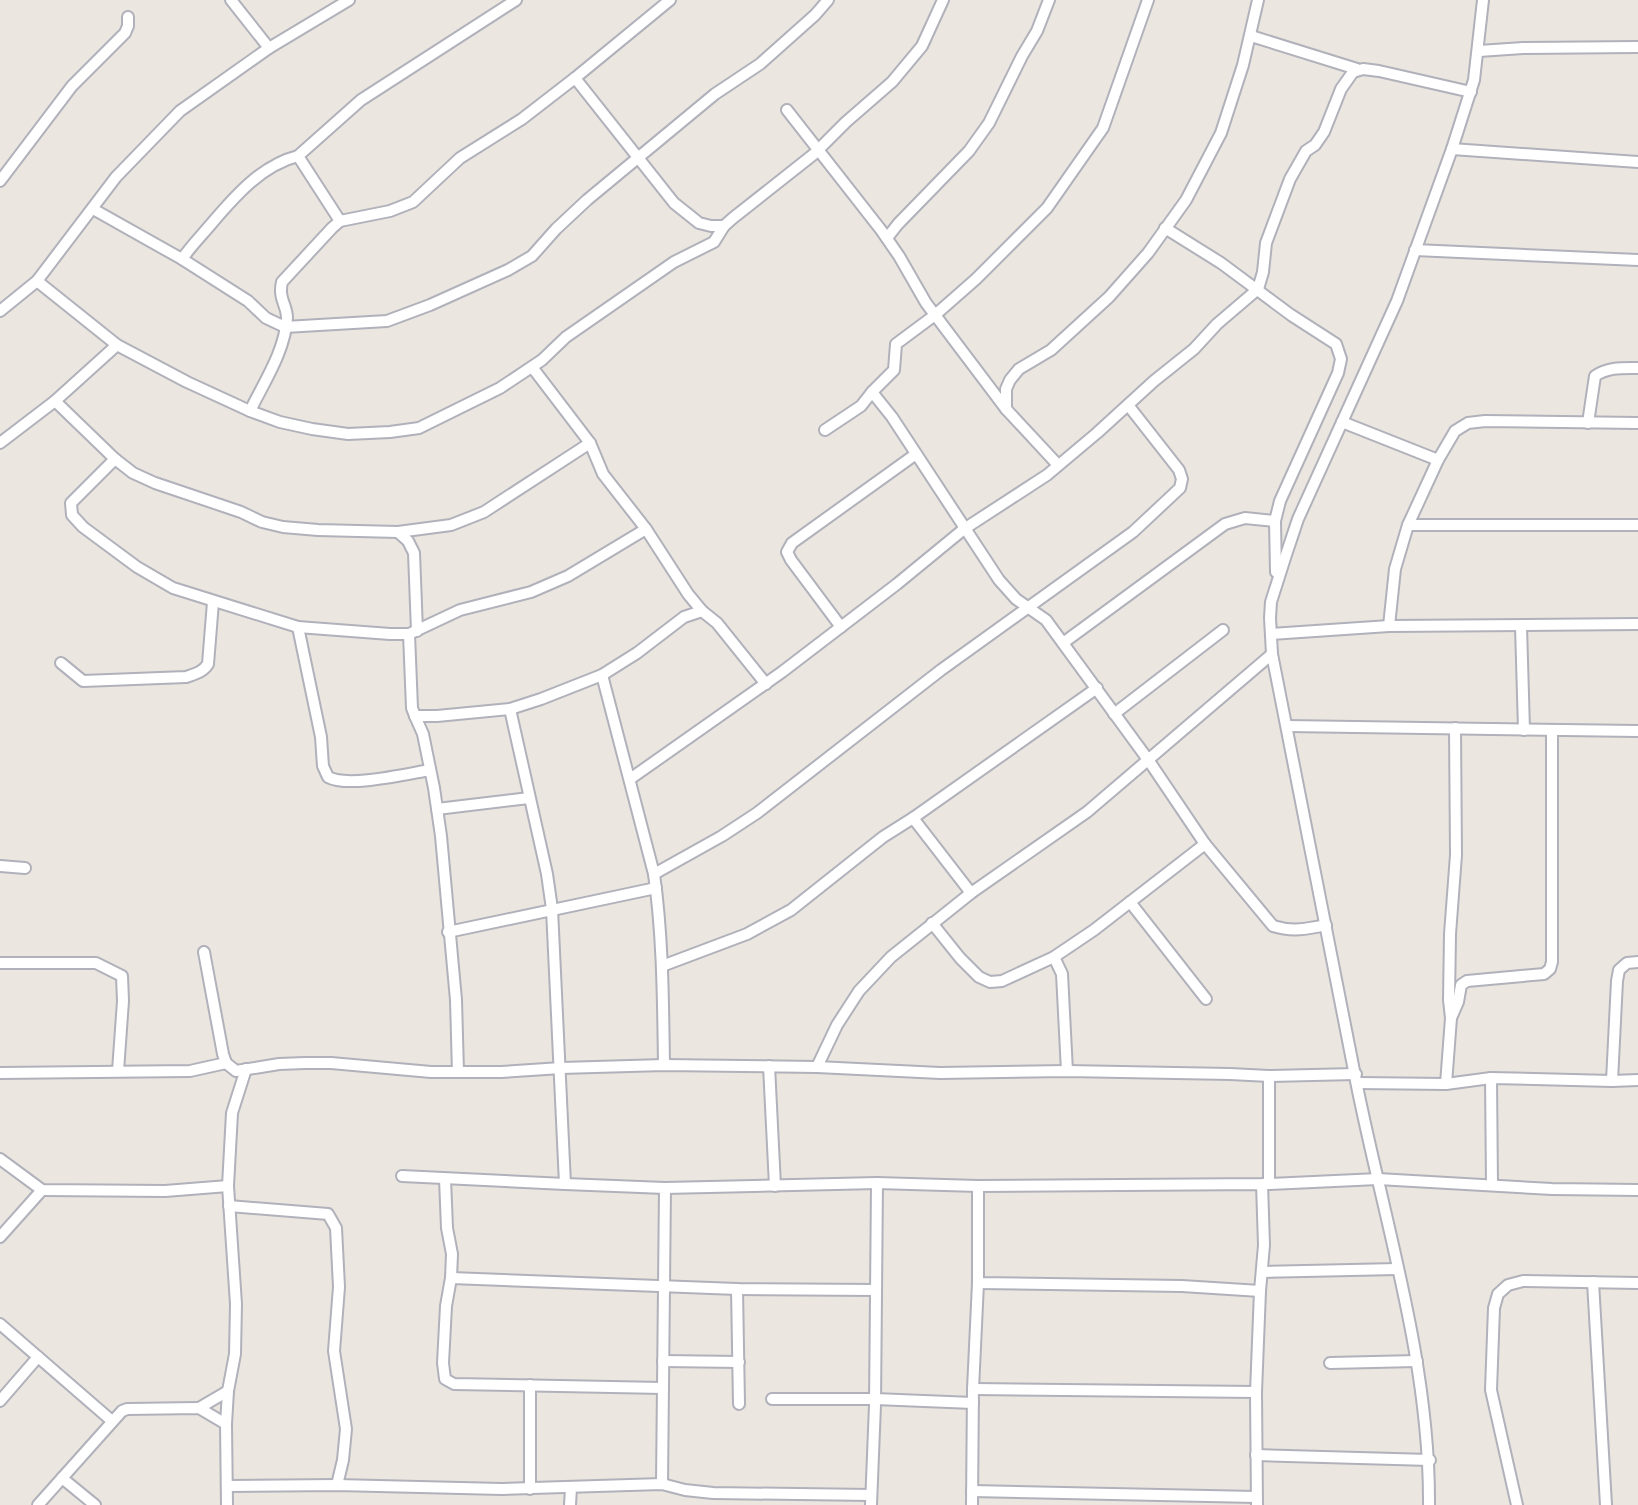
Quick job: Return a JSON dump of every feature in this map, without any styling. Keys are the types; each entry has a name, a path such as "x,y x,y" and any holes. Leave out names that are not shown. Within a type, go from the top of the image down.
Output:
{"street":[{"path":"231,0 269,48"},
{"path":"0,311 36,281 116,177 180,111 269,48 349,0"},
{"path":"182,259 220,213 251,182 270,168 298,156 361,100 516,0"},
{"path":"250,411 279,351 285,327 287,316 282,302 282,282 340,221 390,212 412,202 460,158 522,119 670,0"},
{"path":"93,209 182,259 248,301 266,318 285,327 387,321 430,305 514,267 532,256 569,216 715,94 760,64 799,30 828,0"},
{"path":"36,281 117,345 250,411 280,422 348,434 419,428 500,388 542,360 566,337 674,262 714,242 724,226 819,149 892,82 922,46 943,0"},
{"path":"887,238 969,151 989,123 1037,31 1049,0"},
{"path":"825,430 861,406 894,370 896,344 935,315 976,279 1047,208 1103,128 1148,0"},
{"path":"1006,409 1006,389 1019,369 1051,350 1109,297 1148,253 1186,200 1221,133 1251,36 1258,0"},
{"path":"1430,1505 1430,1460 1417,1361 1356,1079 1272,654 1271,602 1298,519 1397,301 1452,149 1471,92 1479,51 1483,0"},
{"path":"0,181 72,86 125,33 128,17"},
{"path":"1251,36 1357,69 1398,74 1471,92"},
{"path":"1479,51 1523,48 1638,47"},
{"path":"630,779 766,684 964,529 1047,475 1194,349 1217,324 1258,289 1263,272 1266,243 1290,179 1306,151 1315,145 1324,132 1341,89 1349,75 1357,69"},
{"path":"575,78 664,193 685,214 699,223 724,226"},
{"path":"787,110 887,238 935,315 1006,409 1058,465"},
{"path":"1452,149 1638,162"},
{"path":"298,156 340,221"},
{"path":"1165,228 1221,263 1291,315 1336,344 1341,359 1338,373 1280,501 1275,522 1276,588"},
{"path":"1415,249 1638,260"},
{"path":"0,443 56,401 117,345"},
{"path":"532,367 590,443 603,474 646,529 688,594 702,611 717,623 766,684"},
{"path":"1588,423 1595,376 1602,371 1614,368 1638,368"},
{"path":"872,392 892,417 1007,591 1046,620 1149,761 1205,844 1273,926 1284,930 1296,930 1326,925"},
{"path":"56,401 115,459 134,473 154,483 241,512 262,522 301,529 398,532 451,525 484,512 590,443"},
{"path":"654,874 722,836 757,813 941,670 1133,532 1180,488 1182,479 1179,470 1128,405"},
{"path":"1389,626 1395,569 1408,525 1438,460 1455,431 1468,423 1485,421 1638,423"},
{"path":"1342,422 1438,460"},
{"path":"841,627 787,552 792,543 916,454"},
{"path":"115,459 74,499 70,507 72,515 83,527 152,577 174,588 298,627 413,632 460,610 531,592 568,576 646,529"},
{"path":"1064,643 1225,524 1245,518 1275,522"},
{"path":"1408,525 1638,525"},
{"path":"398,532 408,541 414,553 412,708 423,734 441,836 456,1000 458,1072"},
{"path":"61,663 83,681 196,674 205,669 208,664 213,602"},
{"path":"415,716 510,709 541,699 602,675 684,617 702,611"},
{"path":"1271,634 1389,626 1638,624"},
{"path":"1521,626 1524,730"},
{"path":"298,627 321,737 323,766 328,777 333,780 365,780 430,770"},
{"path":"1114,714 1223,630"},
{"path":"817,1067 837,1025 859,991 891,957 971,892 1088,812 1272,654"},
{"path":"602,675 654,874 662,966 664,1065"},
{"path":"662,966 738,938 791,910 883,837 1097,688"},
{"path":"510,709 547,874 552,909 565,1184"},
{"path":"1287,726 1638,731"},
{"path":"1446,1084 1451,1018 1450,934 1456,855 1455,728"},
{"path":"1451,1018 1458,1002 1461,985 1467,981 1544,975 1550,969 1552,962 1552,730"},
{"path":"437,809 529,798"},
{"path":"913,818 971,892"},
{"path":"932,923 968,967 990,982 1002,981 1054,957 1094,930 1205,844"},
{"path":"0,866 25,868"},
{"path":"448,932 656,888"},
{"path":"1130,902 1206,999"},
{"path":"204,952 223,1054 226,1063 236,1071 279,1064 332,1063 398,1070 458,1072 664,1065 817,1067 940,1073 1067,1071 1230,1074 1446,1084 1491,1078 1638,1080"},
{"path":"1054,957 1062,975 1067,1071"},
{"path":"1612,1081 1617,981 1620,970 1627,963 1638,962"},
{"path":"0,963 96,963 122,975 123,1001 118,1071"},
{"path":"0,1072 190,1071 226,1063"},
{"path":"769,1066 775,1186"},
{"path":"227,1505 226,1424 228,1391 235,1354 236,1304 228,1186 232,1113 246,1069"},
{"path":"972,1491 1256,1501 1256,1392 1264,1245 1269,1076"},
{"path":"1491,1078 1492,1185"},
{"path":"0,1159 42,1190 165,1191 228,1186"},
{"path":"402,1176 665,1188 877,1183 978,1186 1265,1184 1378,1179 1552,1189 1638,1190"},
{"path":"445,1179 447,1228 452,1254 446,1306 443,1363 445,1378 454,1384 663,1388"},
{"path":"228,1486 336,1485 530,1489 662,1484 685,1490 713,1493 871,1500 875,1399 877,1183"},
{"path":"972,1505 973,1389 978,1283 978,1186"},
{"path":"662,1484 665,1188"},
{"path":"0,1237 42,1190"},
{"path":"229,1206 328,1214 333,1220 336,1228 339,1287 334,1351 346,1429 343,1460 336,1485"},
{"path":"1262,1272 1397,1269"},
{"path":"451,1278 663,1287 876,1290"},
{"path":"1517,1505 1491,1390 1494,1308 1498,1294 1508,1285 1523,1281 1638,1283"},
{"path":"1593,1282 1606,1505"},
{"path":"978,1283 1182,1286 1260,1291"},
{"path":"737,1289 740,1404"},
{"path":"0,1324 112,1421"},
{"path":"0,1401 38,1357"},
{"path":"663,1361 739,1362"},
{"path":"1330,1363 1417,1361"},
{"path":"530,1385 530,1489"},
{"path":"973,1389 1256,1392"},
{"path":"38,1505 122,1411 127,1409 199,1408 228,1391"},
{"path":"772,1399 875,1399 973,1403"},
{"path":"199,1408 226,1424"},
{"path":"1256,1455 1430,1460"},
{"path":"62,1479 95,1505"},
{"path":"570,1505 571,1488"}]}
